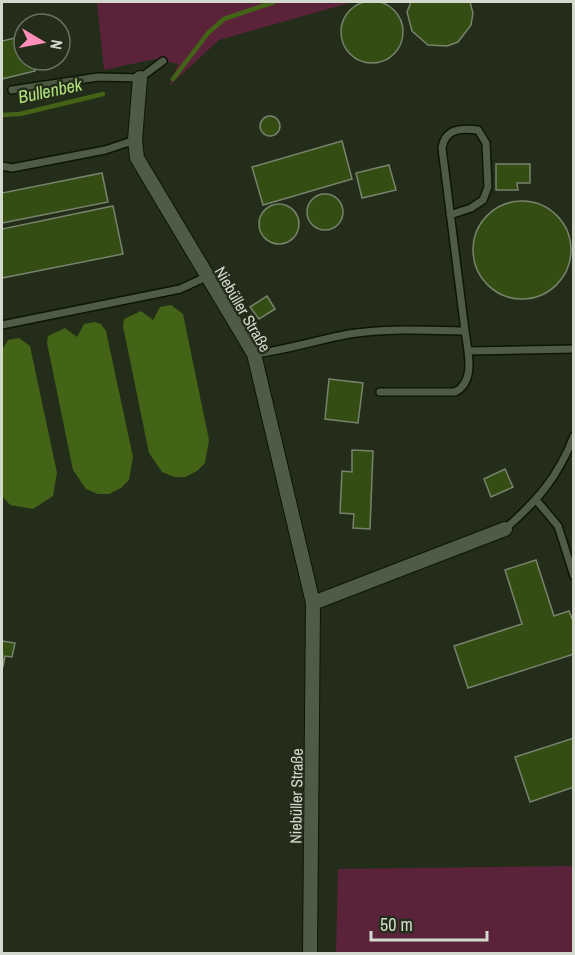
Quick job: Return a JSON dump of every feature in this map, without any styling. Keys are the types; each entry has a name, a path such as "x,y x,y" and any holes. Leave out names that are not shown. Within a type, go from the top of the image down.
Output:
{"street":[{"name":"Niebüller Straße","path":"140,78 135,140 137,158 254,354 313,603 310,954"},
{"path":"313,603 505,529"}],"lane":[{"path":"12,90 98,77 140,78 164,61"},
{"path":"380,392 455,392 463,388 468,378 468,351 450,215 443,140 453,131 465,128 478,130 486,143 488,187 483,200 471,208 450,215"},
{"path":"2,166 12,168 24,166 105,150 135,140"},
{"path":"2,325 180,289 206,277"},
{"path":"254,354 284,350 350,334 405,330 465,331"},
{"path":"468,351 573,349"},
{"path":"505,529 537,501 553,479 573,436"},
{"path":"537,501 558,526 573,576"}],"shaded area":[{"path":"97,2 353,2 219,40 169,86 178,64 155,59 104,70"},
{"path":"171,305 183,314 209,440 205,463 197,471 185,477 174,477 162,472 149,453 123,326 124,319 141,311 153,320 160,307"},
{"path":"95,322 101,324 106,331 133,457 129,480 121,488 109,494 98,494 86,489 73,470 47,343 48,336 65,328 77,337 84,324"},
{"path":"19,338 30,346 57,473 53,496 33,509 10,505 2,496 2,350 8,340"},
{"path":"573,866 573,953 336,953 338,869"}],"building":[{"path":"366,1 378,1 394,10 401,20 403,32 401,44 394,54 378,63 366,63 355,58 346,49 341,38 341,26 346,15 355,6"},
{"path":"411,2 470,2 473,13 471,25 458,42 447,46 428,45 412,31 407,12"},
{"path":"12,39 12,72 31,72 2,79 2,41"},
{"path":"270,116 277,119 280,126 277,133 270,136 263,133 260,126 263,119"},
{"path":"342,141 352,179 263,205 252,167"},
{"path":"496,164 530,164 530,183 517,183 518,190 496,190"},
{"path":"389,165 396,190 362,198 356,173"},
{"path":"102,173 108,202 2,223 2,193"},
{"path":"325,194 338,199 343,212 338,225 325,230 312,225 307,212 312,199"},
{"path":"522,201 541,205 556,216 567,231 571,250 567,269 556,284 541,295 522,299 503,295 488,284 477,269 473,250 477,231 488,216 503,205"},
{"path":"279,204 293,210 299,224 293,238 279,244 265,238 259,224 265,210"},
{"path":"113,206 123,254 2,278 2,229"},
{"path":"267,296 275,309 259,319 250,307"},
{"path":"329,379 363,383 358,423 325,419"},
{"path":"352,450 373,451 370,529 353,528 354,514 340,513 342,471 352,472"},
{"path":"505,469 513,487 491,497 484,479"},
{"path":"536,560 554,616 569,611 574,624 574,654 468,688 454,646 522,624 505,570"},
{"path":"2,641 15,643 12,657 5,656 3,667"},
{"path":"574,738 574,787 530,802 515,757"}],"waterway":[{"name":"Bullenbek","path":"173,79 208,33 224,19 274,2"},
{"name":"Bullenbek","path":"2,115 20,114 103,94"}]}
